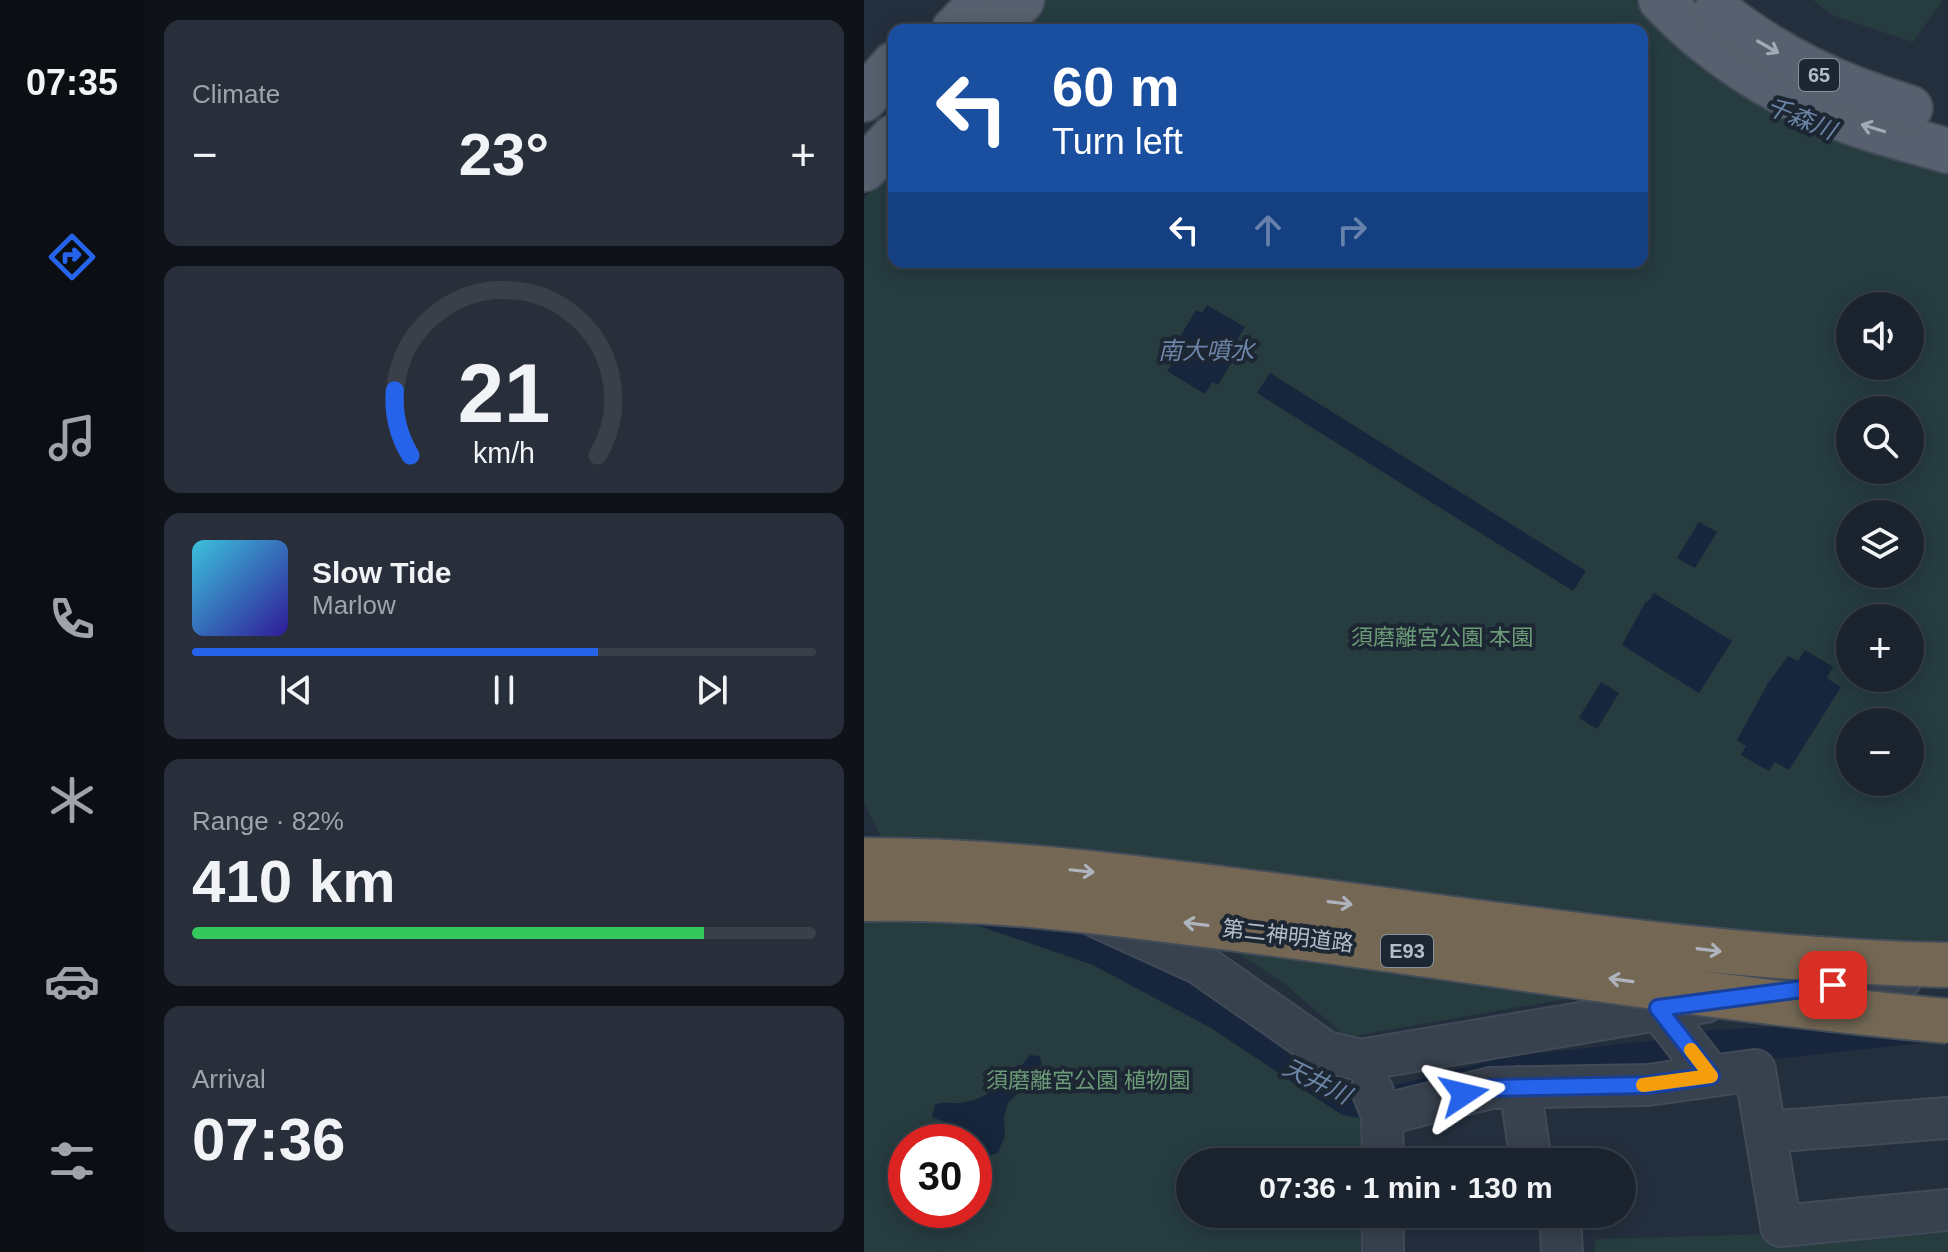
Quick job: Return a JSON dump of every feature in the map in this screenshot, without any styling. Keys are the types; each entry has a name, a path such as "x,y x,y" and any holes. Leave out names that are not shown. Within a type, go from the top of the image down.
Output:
{"highway":[{"name":"第二神明道路","path":"867,870 931,860 1078,870 1754,956 1948,965"},
{"name":"第二神明道路","path":"867,870 935,899 1107,913 1860,1013 1948,1021"}],"main road":[{"path":"929,24 950,0"},
{"path":"960,24 983,0"},
{"path":"1000,24 1022,0"},
{"name":"65","path":"1661,0 1733,61 1800,100 1835,116 1948,151"},
{"name":"65","path":"1706,0 1750,37 1811,72 1865,94 1948,120"},
{"path":"864,99 888,71"},
{"path":"864,126 888,100"},
{"path":"864,169 888,143"}],"street":[{"path":"867,870 1034,887 1200,964 1326,1052 1380,1119"},
{"path":"1380,1119 1687,1045 1920,974 1948,978"},
{"path":"1380,1119 1491,1088 1648,1085 1687,1045"},
{"path":"1687,1045 1755,1070 1781,1226 1948,1210"},
{"path":"1520,1087 1529,1148"},
{"path":"1766,1132 1948,1118"},
{"path":"1383,1228 1383,1252"},
{"path":"1561,1228 1562,1252"}],"green space":[{"name":"須磨離宮公園 本園","path":"1046,0 1637,0 1677,41 1948,166 1948,970 1778,962 1347,1037 1285,984 1101,862 881,837 864,802 864,199 888,173 888,268 1648,268 1648,24 1024,24"},
{"path":"1813,0 1943,0 1913,42 1832,15"},
{"name":"須磨離宮公園 植物園","path":"864,913 1090,939 1333,1084 1364,1083 1365,1148 1176,1148 1176,1228 1365,1228 1366,1252 864,1252"},
{"path":"1948,1229 1948,1252 1595,1252 1595,1239"}],"water":[{"name":"南大噴水","path":"1207,305 1245,327 1237,340 1243,343 1218,385 1212,382 1205,394 1167,371 1174,361 1168,357 1196,310 1202,313"},
{"path":"1270,373 1586,571 1573,591 1257,393"},
{"path":"1699,522 1717,532 1695,568 1677,558"},
{"path":"1654,593 1732,641 1699,693 1622,645 1646,601"},
{"path":"1805,650 1833,667 1827,678 1836,684 1838,692 1789,770 1775,762 1769,771 1741,755 1746,746 1737,740 1767,685 1788,656 1798,661"},
{"path":"1601,682 1619,693 1597,729 1579,718"},
{"name":"天井川","path":"972,892 1107,938 1192,977 1308,1061 1365,1093 1506,1057 1657,1040 1693,1031 1814,1025 1948,1040 1718,1065 1370,1120 1342,1115 1211,1028 1093,965 968,922"},
{"path":"1030,1055 1039,1056 1042,1064 1028,1084 1008,1103 1004,1117 1005,1136 998,1153 992,1155 992,1124 948,1124 932,1117 935,1105 980,1098 1016,1071"}],"slow traffic":[{"path":"1643,1085 1711,1076 1691,1050"}],"route":[{"path":"1464,1094 1491,1088 1648,1085 1711,1076 1658,1008 1833,985"}],"water label":[{"name":"千森川","path":"1801,118"}]}
